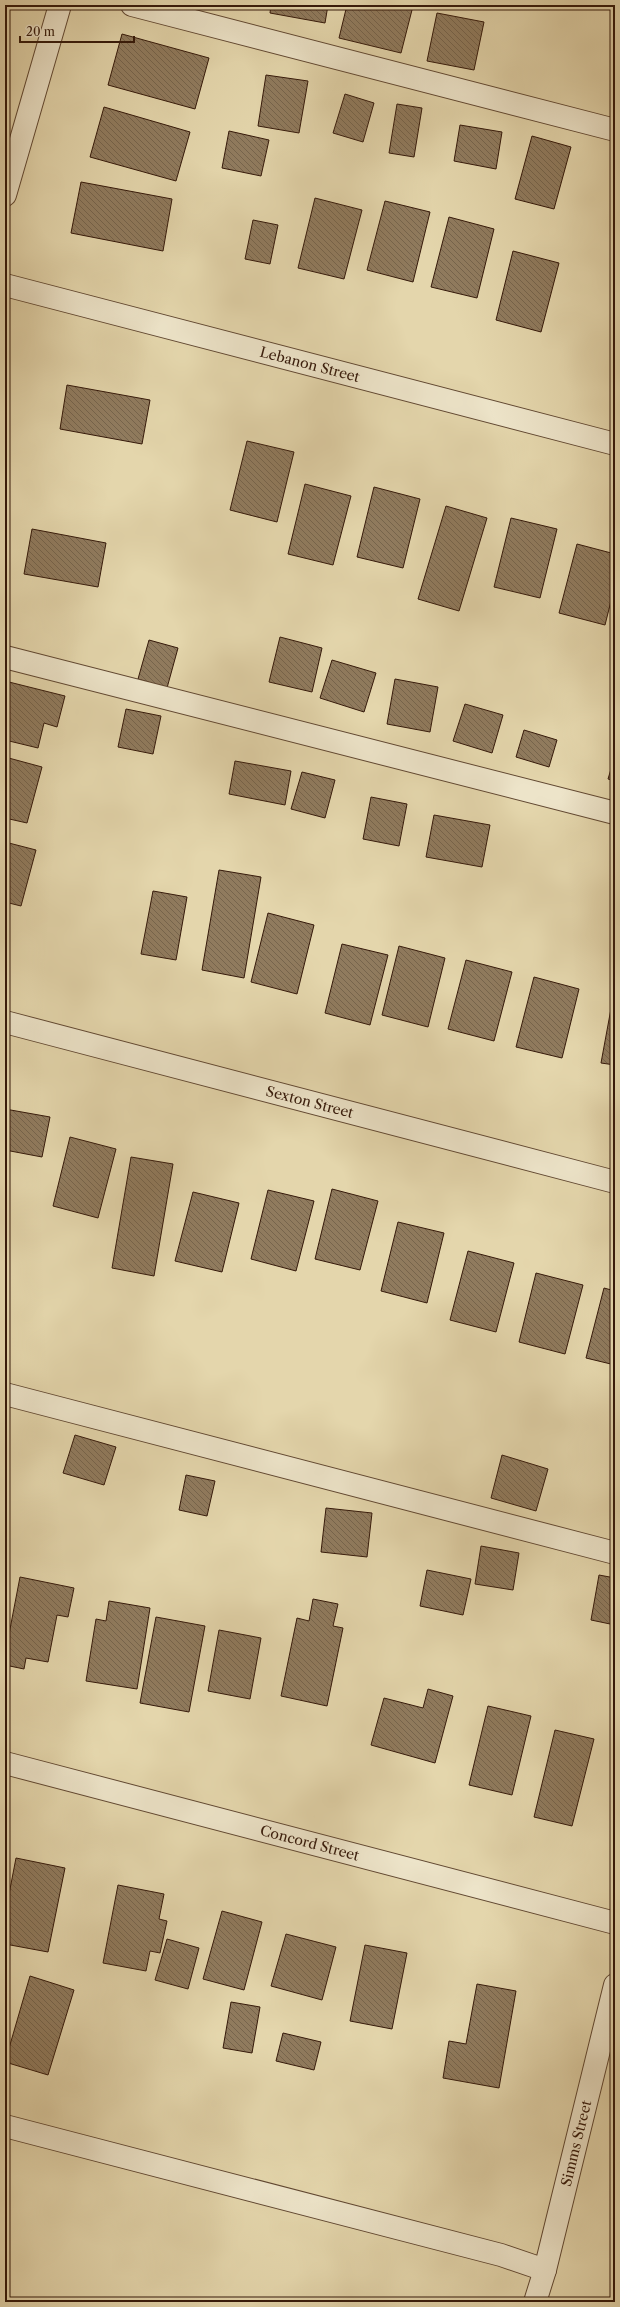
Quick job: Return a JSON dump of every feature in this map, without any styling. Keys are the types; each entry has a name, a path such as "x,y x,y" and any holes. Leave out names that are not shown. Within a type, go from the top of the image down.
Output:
{"street":[{"path":"5,196 60,5"},
{"path":"132,5 615,130"},
{"name":"Lebanon Street","path":"5,285 615,444"},
{"path":"5,657 615,814"},
{"name":"Sexton Street","path":"5,1022 615,1182"},
{"path":"5,1394 615,1553"},
{"name":"Concord Street","path":"5,1763 615,1923"},
{"name":"Simms Street","path":"535,2302 545,2270 615,1985"},
{"path":"5,2126 501,2255 545,2270"}],"building":[{"path":"271,5 328,5 325,23 270,13"},
{"path":"347,5 413,6 401,53 339,38"},
{"path":"437,13 484,22 474,70 427,61"},
{"path":"122,34 209,58 195,109 108,85"},
{"path":"266,75 308,81 299,133 258,126"},
{"path":"345,94 374,103 363,142 333,133"},
{"path":"397,104 422,108 414,157 389,153"},
{"path":"104,107 190,132 176,181 90,157"},
{"path":"460,125 502,132 496,169 454,161"},
{"path":"229,131 269,140 261,176 222,168"},
{"path":"532,136 571,147 554,209 515,199"},
{"path":"81,182 172,199 163,251 71,233"},
{"path":"315,198 362,210 344,279 298,268"},
{"path":"385,201 430,212 413,282 367,270"},
{"path":"449,217 494,229 477,298 431,287"},
{"path":"253,220 278,225 270,264 245,259"},
{"path":"513,251 559,263 541,332 496,320"},
{"path":"67,385 150,400 142,444 60,429"},
{"path":"247,441 294,452 277,522 230,510"},
{"path":"305,484 351,496 333,565 288,554"},
{"path":"374,487 420,499 403,568 357,557"},
{"path":"446,506 487,518 459,611 418,599"},
{"path":"511,518 557,529 540,598 494,587"},
{"path":"32,529 106,543 98,587 24,574"},
{"path":"577,544 615,554 615,585 605,625 559,613"},
{"path":"280,637 322,648 312,692 269,682"},
{"path":"149,640 178,648 167,688 138,679"},
{"path":"332,660 376,673 364,712 320,698"},
{"path":"395,679 438,687 430,732 387,724"},
{"path":"5,681 65,696 57,727 44,723 38,748 5,740"},
{"path":"465,704 503,715 492,753 453,741"},
{"path":"126,709 161,716 153,754 118,747"},
{"path":"524,730 557,740 549,767 516,757"},
{"path":"615,756 615,781 608,779"},
{"path":"5,757 42,767 27,823 5,818"},
{"path":"235,761 291,771 285,805 229,794"},
{"path":"302,772 335,780 325,818 291,809"},
{"path":"371,797 407,804 399,846 363,839"},
{"path":"434,815 490,825 482,867 426,857"},
{"path":"5,842 36,850 21,906 5,902"},
{"path":"219,870 261,877 244,978 202,970"},
{"path":"153,891 187,897 176,960 141,954"},
{"path":"268,913 314,925 297,994 251,982"},
{"path":"342,944 388,955 370,1025 325,1013"},
{"path":"399,946 445,958 428,1027 382,1015"},
{"path":"466,960 512,972 494,1041 448,1029"},
{"path":"534,977 579,989 562,1058 516,1047"},
{"path":"615,987 615,1065 601,1063"},
{"path":"5,1109 50,1117 42,1157 5,1150"},
{"path":"70,1137 116,1149 98,1218 53,1206"},
{"path":"131,1157 173,1164 154,1276 112,1268"},
{"path":"332,1189 378,1201 360,1270 315,1259"},
{"path":"268,1190 314,1201 296,1271 251,1259"},
{"path":"193,1192 239,1203 222,1272 175,1261"},
{"path":"398,1222 444,1233 427,1303 381,1291"},
{"path":"468,1251 514,1263 496,1332 450,1320"},
{"path":"536,1273 583,1285 565,1354 519,1342"},
{"path":"604,1288 615,1291 615,1365 586,1358"},
{"path":"75,1435 116,1447 104,1485 63,1473"},
{"path":"502,1455 548,1469 536,1511 491,1498"},
{"path":"186,1475 215,1481 207,1516 179,1510"},
{"path":"326,1508 372,1513 367,1557 321,1552"},
{"path":"481,1546 519,1553 513,1590 475,1584"},
{"path":"427,1570 471,1579 463,1615 420,1606"},
{"path":"599,1575 615,1578 615,1625 591,1620"},
{"path":"20,1577 74,1588 68,1617 57,1615 48,1662 26,1658 24,1669 5,1665 5,1655"},
{"path":"313,1599 338,1604 333,1626 343,1628 327,1706 281,1696 297,1618 309,1621"},
{"path":"109,1601 150,1608 137,1689 86,1681 96,1619 106,1621"},
{"path":"156,1617 205,1626 189,1712 140,1703"},
{"path":"219,1630 261,1638 250,1699 208,1691"},
{"path":"428,1689 453,1696 435,1763 371,1745 384,1698 423,1708"},
{"path":"488,1706 531,1716 512,1795 469,1785"},
{"path":"555,1730 594,1739 572,1826 534,1817"},
{"path":"16,1858 65,1868 48,1952 5,1944 5,1915"},
{"path":"118,1885 164,1894 159,1919 167,1921 160,1953 150,1951 146,1971 103,1963"},
{"path":"222,1911 262,1922 244,1990 203,1979"},
{"path":"286,1934 336,1947 322,2000 271,1986"},
{"path":"167,1939 199,1948 188,1989 155,1980"},
{"path":"365,1945 407,1953 392,2029 350,2021"},
{"path":"30,1976 74,1990 48,2075 5,2062"},
{"path":"477,1984 516,1991 499,2088 443,2078 449,2041 466,2044"},
{"path":"231,2002 260,2007 252,2053 223,2048"},
{"path":"283,2033 321,2042 314,2070 276,2061"}]}
